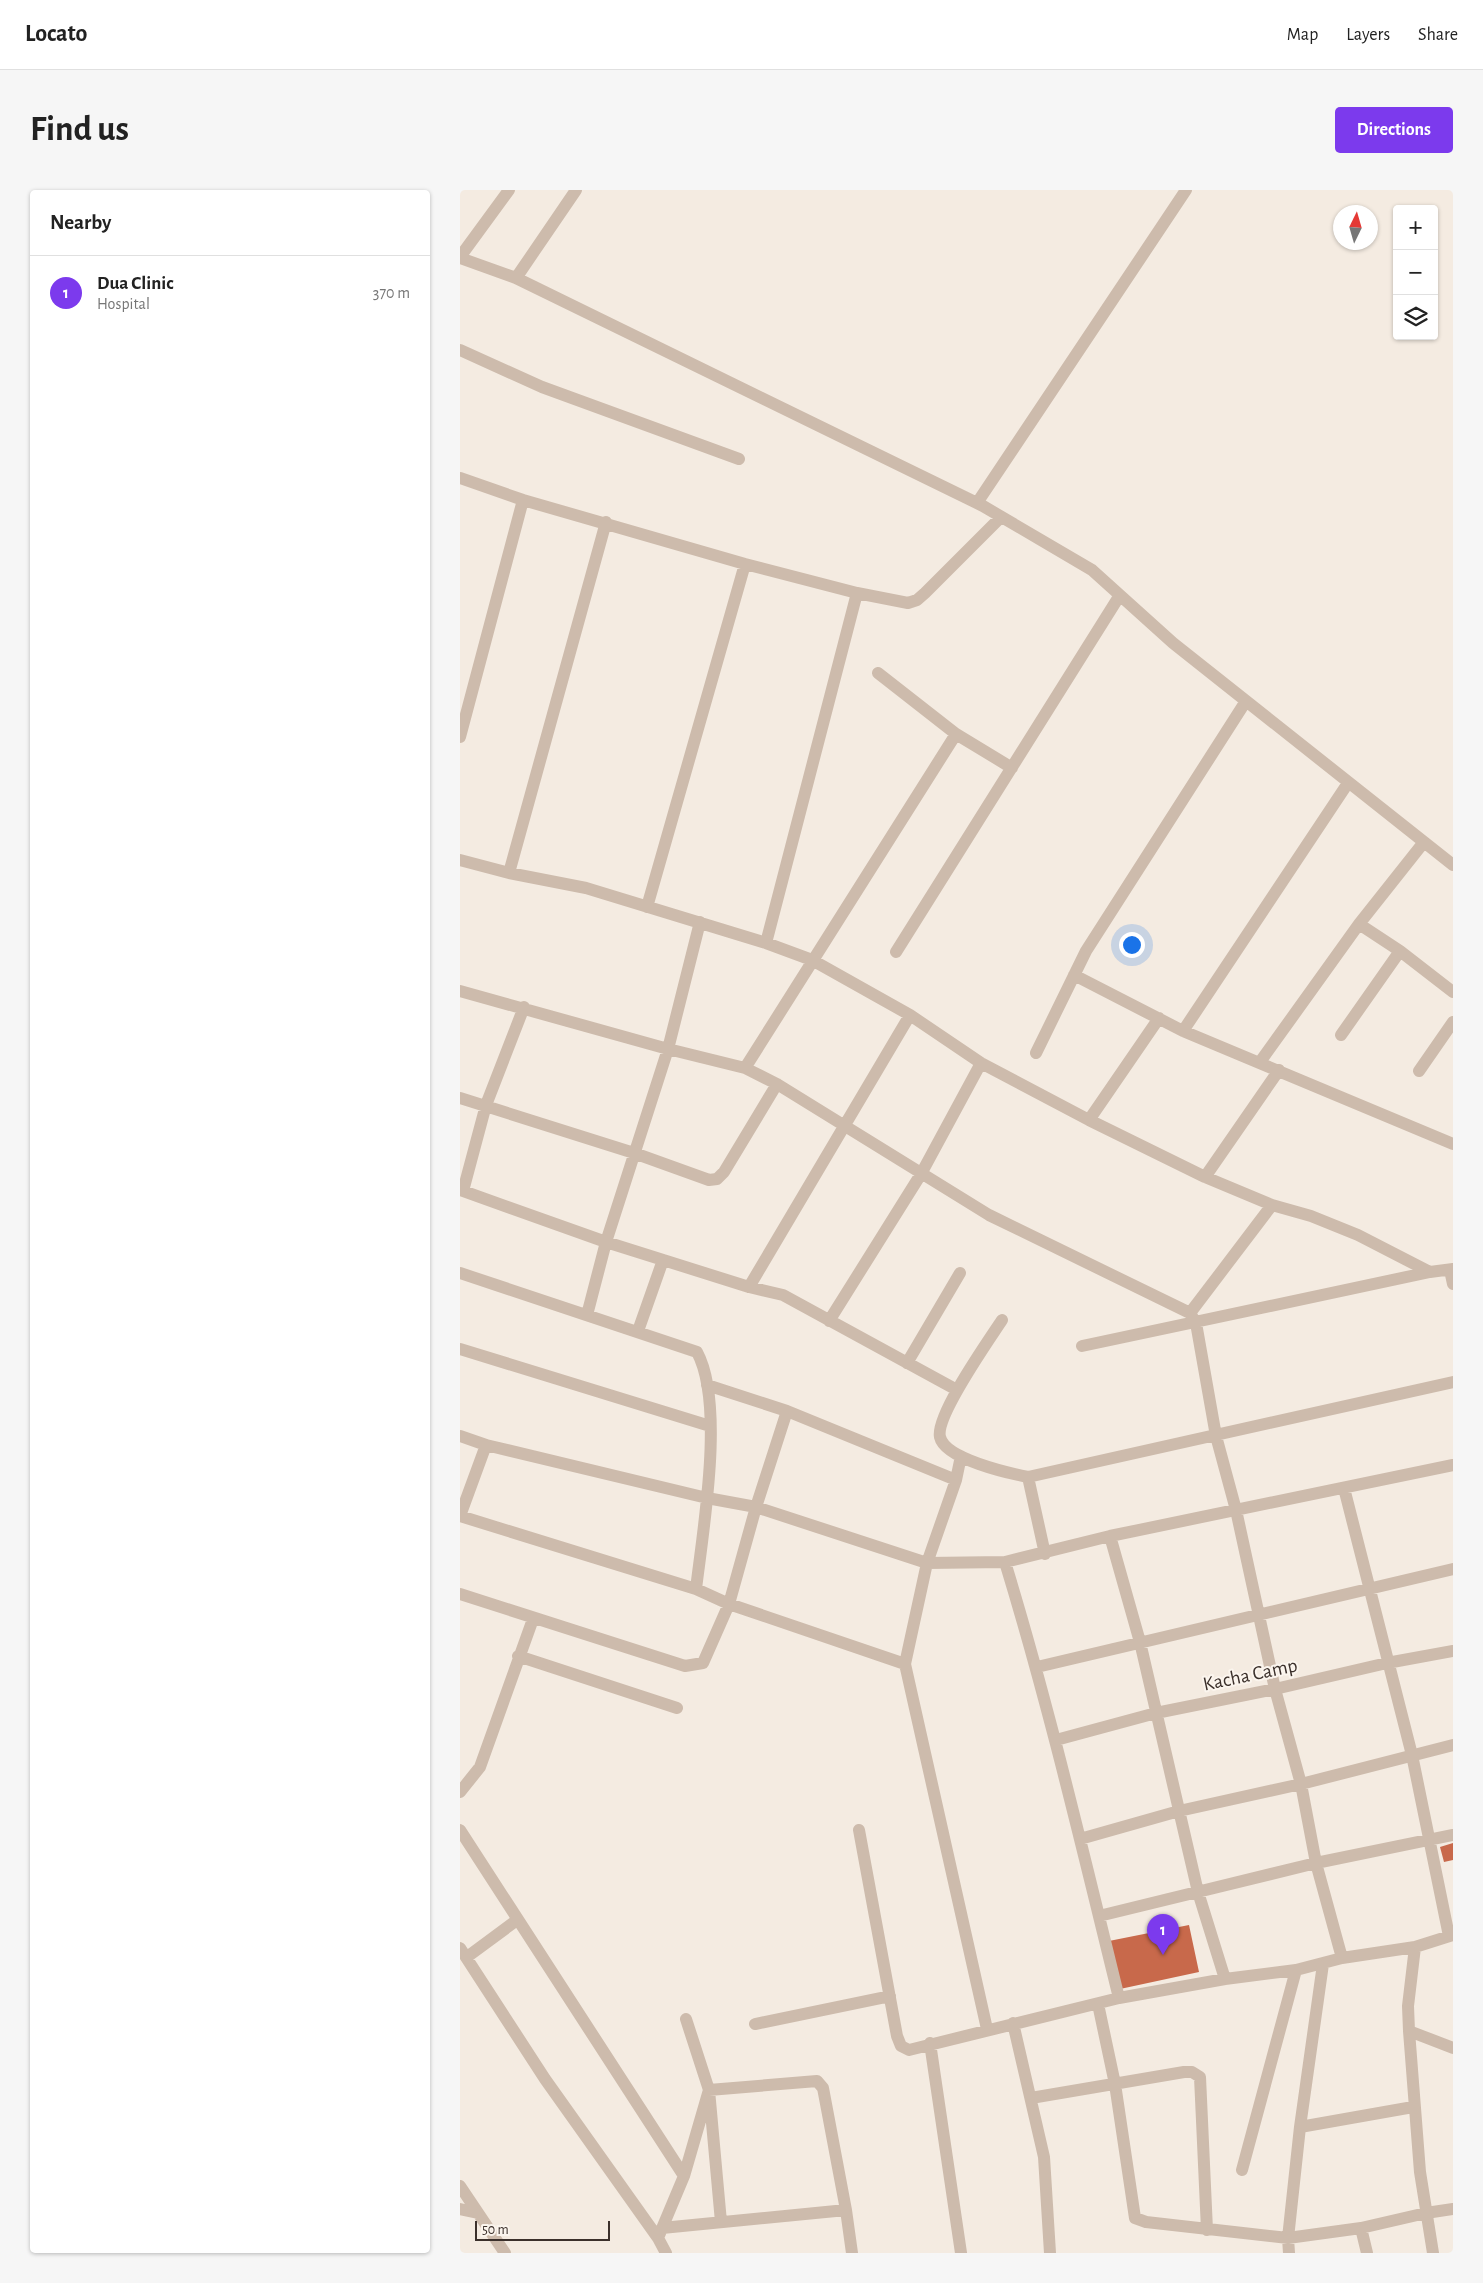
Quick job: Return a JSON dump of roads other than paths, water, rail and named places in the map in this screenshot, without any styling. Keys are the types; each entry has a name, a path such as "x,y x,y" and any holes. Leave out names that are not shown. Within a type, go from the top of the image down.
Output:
{"street":[{"path":"509,190 460,257 516,278 977,503 1092,570 1173,643 1453,865"},
{"path":"516,278 576,190"},
{"path":"977,503 1186,190"},
{"path":"460,350 542,387 739,459"},
{"path":"460,478 523,500 606,522 745,564 908,603 917,600 1001,517"},
{"path":"460,737 523,500"},
{"path":"509,873 606,522"},
{"path":"647,907 745,564"},
{"path":"766,943 857,592"},
{"path":"896,952 1120,595"},
{"path":"878,673 956,734 1012,768"},
{"path":"1036,1053 1086,951 1246,701"},
{"path":"745,1068 956,734"},
{"path":"1183,1031 1348,783"},
{"path":"1260,1062 1359,924 1424,842"},
{"path":"460,860 509,873 586,888 766,943 812,960 910,1015 981,1063 1089,1120 1205,1177 1272,1205 1311,1216 1358,1235 1430,1272"},
{"path":"587,1315 606,1242 668,1049 700,922"},
{"path":"1359,924 1400,951 1453,992"},
{"path":"1341,1034 1400,951"},
{"path":"1074,975 1183,1031 1453,1144"},
{"path":"460,991 524,1007 668,1049 745,1068 777,1084 989,1214 1193,1318"},
{"path":"524,1007 486,1106 462,1190 606,1242 795,1300 829,1321 957,1390"},
{"path":"750,1287 910,1015"},
{"path":"1089,1120 1159,1018"},
{"path":"1419,1072 1453,1022"},
{"path":"829,1321 921,1174 981,1063"},
{"path":"1205,1177 1279,1070"},
{"path":"460,1098 634,1153 709,1180 717,1179 724,1172 777,1084"},
{"path":"1272,1205 1193,1318 1216,1436 1236,1510 1275,1689 1301,1784 1316,1863 1342,1958"},
{"path":"638,1331 664,1260"},
{"path":"1082,1346 1193,1318 1430,1272 1452,1269 1453,1284"},
{"path":"460,1273 697,1352 701,1360 707,1385 710,1426 707,1498 696,1589"},
{"path":"907,1363 960,1273"},
{"path":"1002,1320 957,1390 940,1429 940,1438 944,1444 961,1456 1003,1473 1028,1477 1453,1382"},
{"path":"460,1349 710,1426"},
{"path":"707,1385 787,1411 956,1480"},
{"path":"460,1594 533,1619 685,1666 703,1663 729,1604 756,1507 787,1411"},
{"path":"460,1436 486,1445 707,1498 756,1507 927,1563 1006,1562 1045,1554 1110,1536 1453,1465"},
{"path":"486,1445 460,1516 696,1589 729,1604 905,1664"},
{"path":"961,1456 956,1480 927,1563 905,1664 987,2029"},
{"path":"1028,1477 1045,1554"},
{"path":"859,1830 897,2036 902,2046 909,2050 930,2043 1119,1998 1225,1979 1296,1970 1342,1958 1415,1947 1451,1936 1428,1840 1412,1755 1344,1488"},
{"path":"1110,1536 1140,1642 1198,1892 1225,1979"},
{"path":"1006,1562 1056,1740 1119,1998"},
{"path":"1037,1667 1453,1569"},
{"path":"460,1790 480,1767 518,1656 533,1619"},
{"name":"Kacha Camp","path":"1056,1740 1156,1713 1275,1689 1388,1662 1453,1652"},
{"path":"518,1656 677,1708"},
{"path":"1080,1839 1179,1810 1301,1784 1453,1745"},
{"path":"460,1830 684,2176"},
{"path":"1099,1916 1316,1863 1453,1835"},
{"path":"517,1920 463,1952 545,2079 660,2233 666,2253"},
{"path":"1415,1947 1408,2006 1408,2031 1414,2108 1426,2213 1433,2253"},
{"path":"1289,2253 1288,2238 1300,2127 1323,1964"},
{"path":"1242,2170 1296,1970"},
{"path":"755,2024 890,1996"},
{"path":"1098,2004 1115,2084 1135,2218 1146,2222 1207,2230 1288,2238 1361,2228 1426,2213 1453,2209"},
{"path":"686,2019 709,2090 721,2222"},
{"path":"1013,2023 1044,2157 1050,2253"},
{"path":"1408,2031 1453,2048"},
{"path":"930,2043 961,2253"},
{"path":"1031,2098 1184,2072 1192,2072 1200,2077 1207,2230"},
{"path":"709,2090 817,2081 823,2088 846,2210 852,2253"},
{"path":"660,2233 684,2176 709,2090"},
{"path":"1300,2127 1414,2108"},
{"path":"460,2186 504,2253"},
{"path":"460,2209 478,2213"},
{"path":"660,2233 721,2222 846,2210"},
{"path":"1361,2228 1367,2253"}],"place":[{"name":"Dua Clinic","path":"1163,1955"}]}
